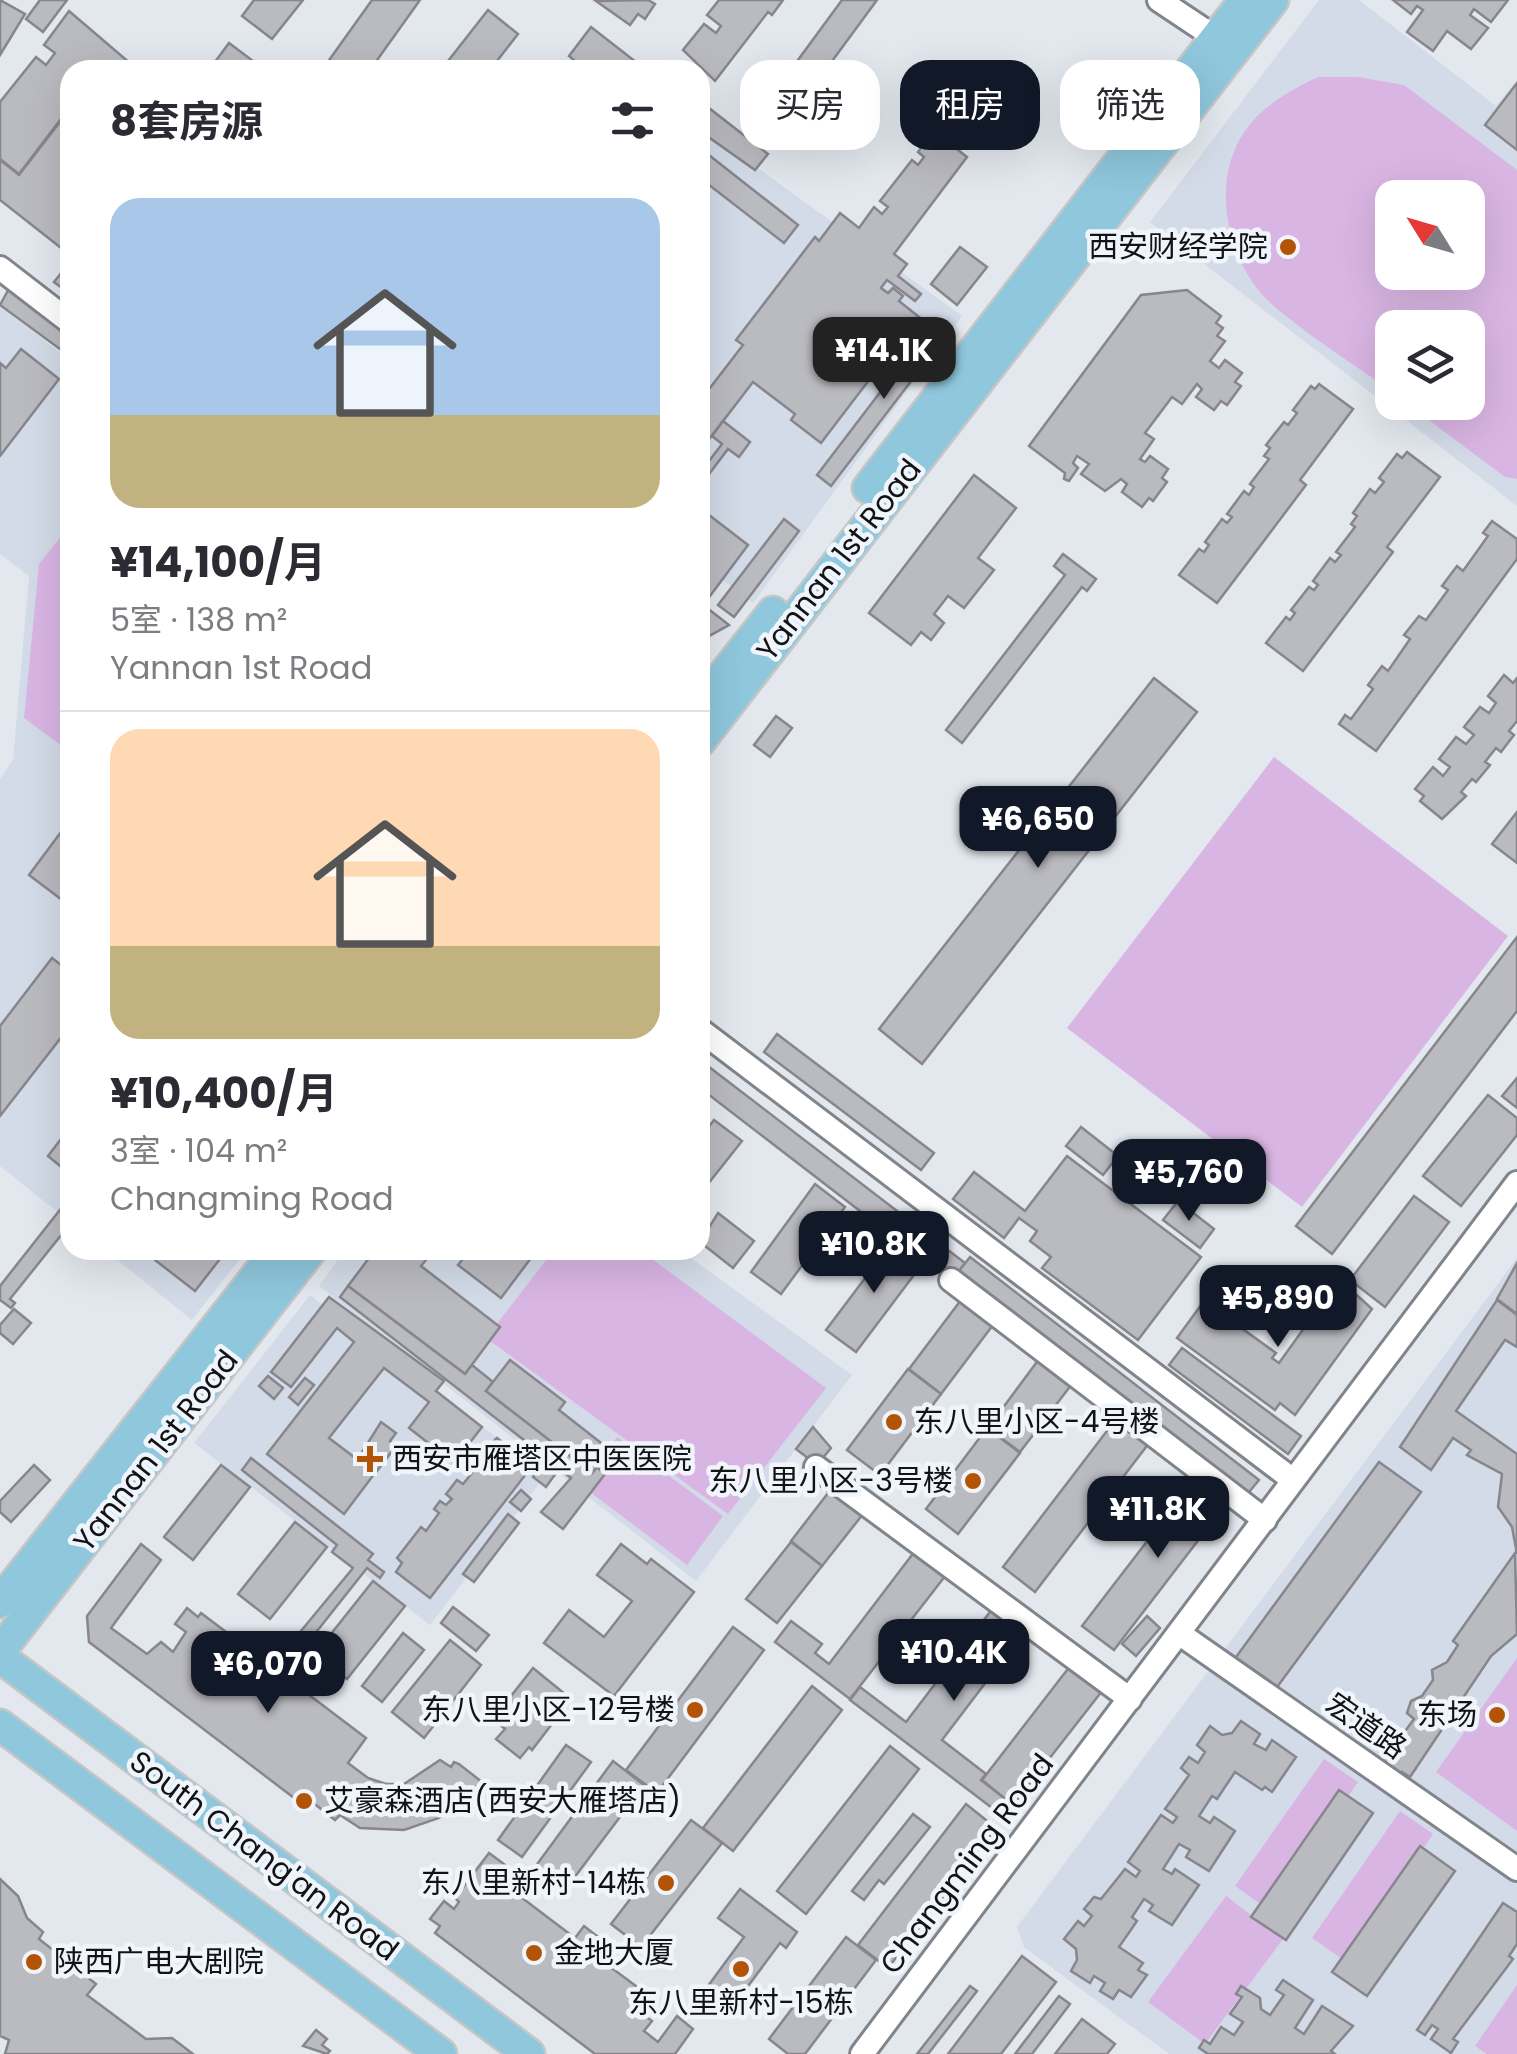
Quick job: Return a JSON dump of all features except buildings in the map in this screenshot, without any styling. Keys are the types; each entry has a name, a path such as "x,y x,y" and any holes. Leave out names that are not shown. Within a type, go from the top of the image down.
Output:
{"main road":[{"name":"Yannan 1st Road","path":"710,692 1245,0"},
{"name":"Yannan 1st Road","path":"710,728 1273,0"},
{"name":"Yannan 1st Road","path":"0,1602 268,1260"},
{"name":"Yannan 1st Road","path":"0,1654 303,1260"},
{"name":"South Chang'an Road","path":"0,1654 528,2054"},
{"name":"South Chang'an Road","path":"0,1725 441,2054"}],"street":[{"path":"1159,0 1216,38"},
{"path":"0,268 60,314"},
{"path":"710,1038 1294,1480"},
{"name":"Changming Road","path":"862,2054 1517,1184"},
{"path":"951,1280 1265,1520"},
{"path":"816,1467 1130,1699"},
{"name":"宏道路","path":"1180,1634 1517,1868"}],"shaded area":[{"name":"西安财经学院","path":"1319,0 1359,0 1496,106 1517,80 1517,506 1406,420 1485,420 1485,310 1375,310 1375,396 1150,222"},
{"path":"1318,77 1358,77 1404,85 1517,170 1517,479 1505,477 1429,420 1485,420 1485,310 1375,310 1375,380 1284,314 1258,290 1247,273 1237,254 1227,212 1228,170 1245,131 1278,99"},
{"path":"710,133 962,316 753,603 710,571"},
{"path":"0,307 60,352 60,1214 0,1166 0,779 13,760 29,576 0,554"},
{"path":"60,538 60,745 24,718 39,564"},
{"path":"1274,757 1508,936 1302,1207 1067,1028"},
{"path":"1517,1258 1517,2054 1169,2054 1024,1947 1017,1927"},
{"path":"117,1260 239,1260 192,1320"},
{"path":"338,1260 694,1260 852,1375 696,1581 319,1286"},
{"path":"546,1260 653,1260 826,1388 728,1514 486,1338"},
{"name":"西安市雁塔区中医医院","path":"310,1295 546,1475 430,1625 194,1443"},
{"path":"617,1437 723,1516 687,1565 582,1486"},
{"name":"东场","path":"1517,1658 1517,1831 1436,1772"},
{"path":"1324,1759 1358,1782 1269,1910 1235,1886"},
{"path":"1400,1811 1433,1834 1345,1961 1312,1938"},
{"path":"1226,1896 1283,1939 1205,2044 1148,2002"},
{"path":"1517,1985 1517,2054 1487,2054 1475,2046"}],"place":[{"name":"西安财经学院","path":"1288,247"},
{"name":"东八里小区-4号楼","path":"894,1422"},
{"name":"西安市雁塔区中医医院","path":"370,1459"},
{"name":"东八里小区-3号楼","path":"973,1481"},
{"name":"东八里小区-12号楼","path":"695,1710"},
{"name":"东场","path":"1497,1715"},
{"name":"艾豪森酒店(西安大雁塔店)","path":"304,1801"},
{"name":"东八里新村-14栋","path":"666,1883"},
{"name":"金地大厦","path":"534,1953"},
{"name":"陕西广电大剧院","path":"34,1962"},
{"name":"东八里新村-15栋","path":"741,1969"}]}
